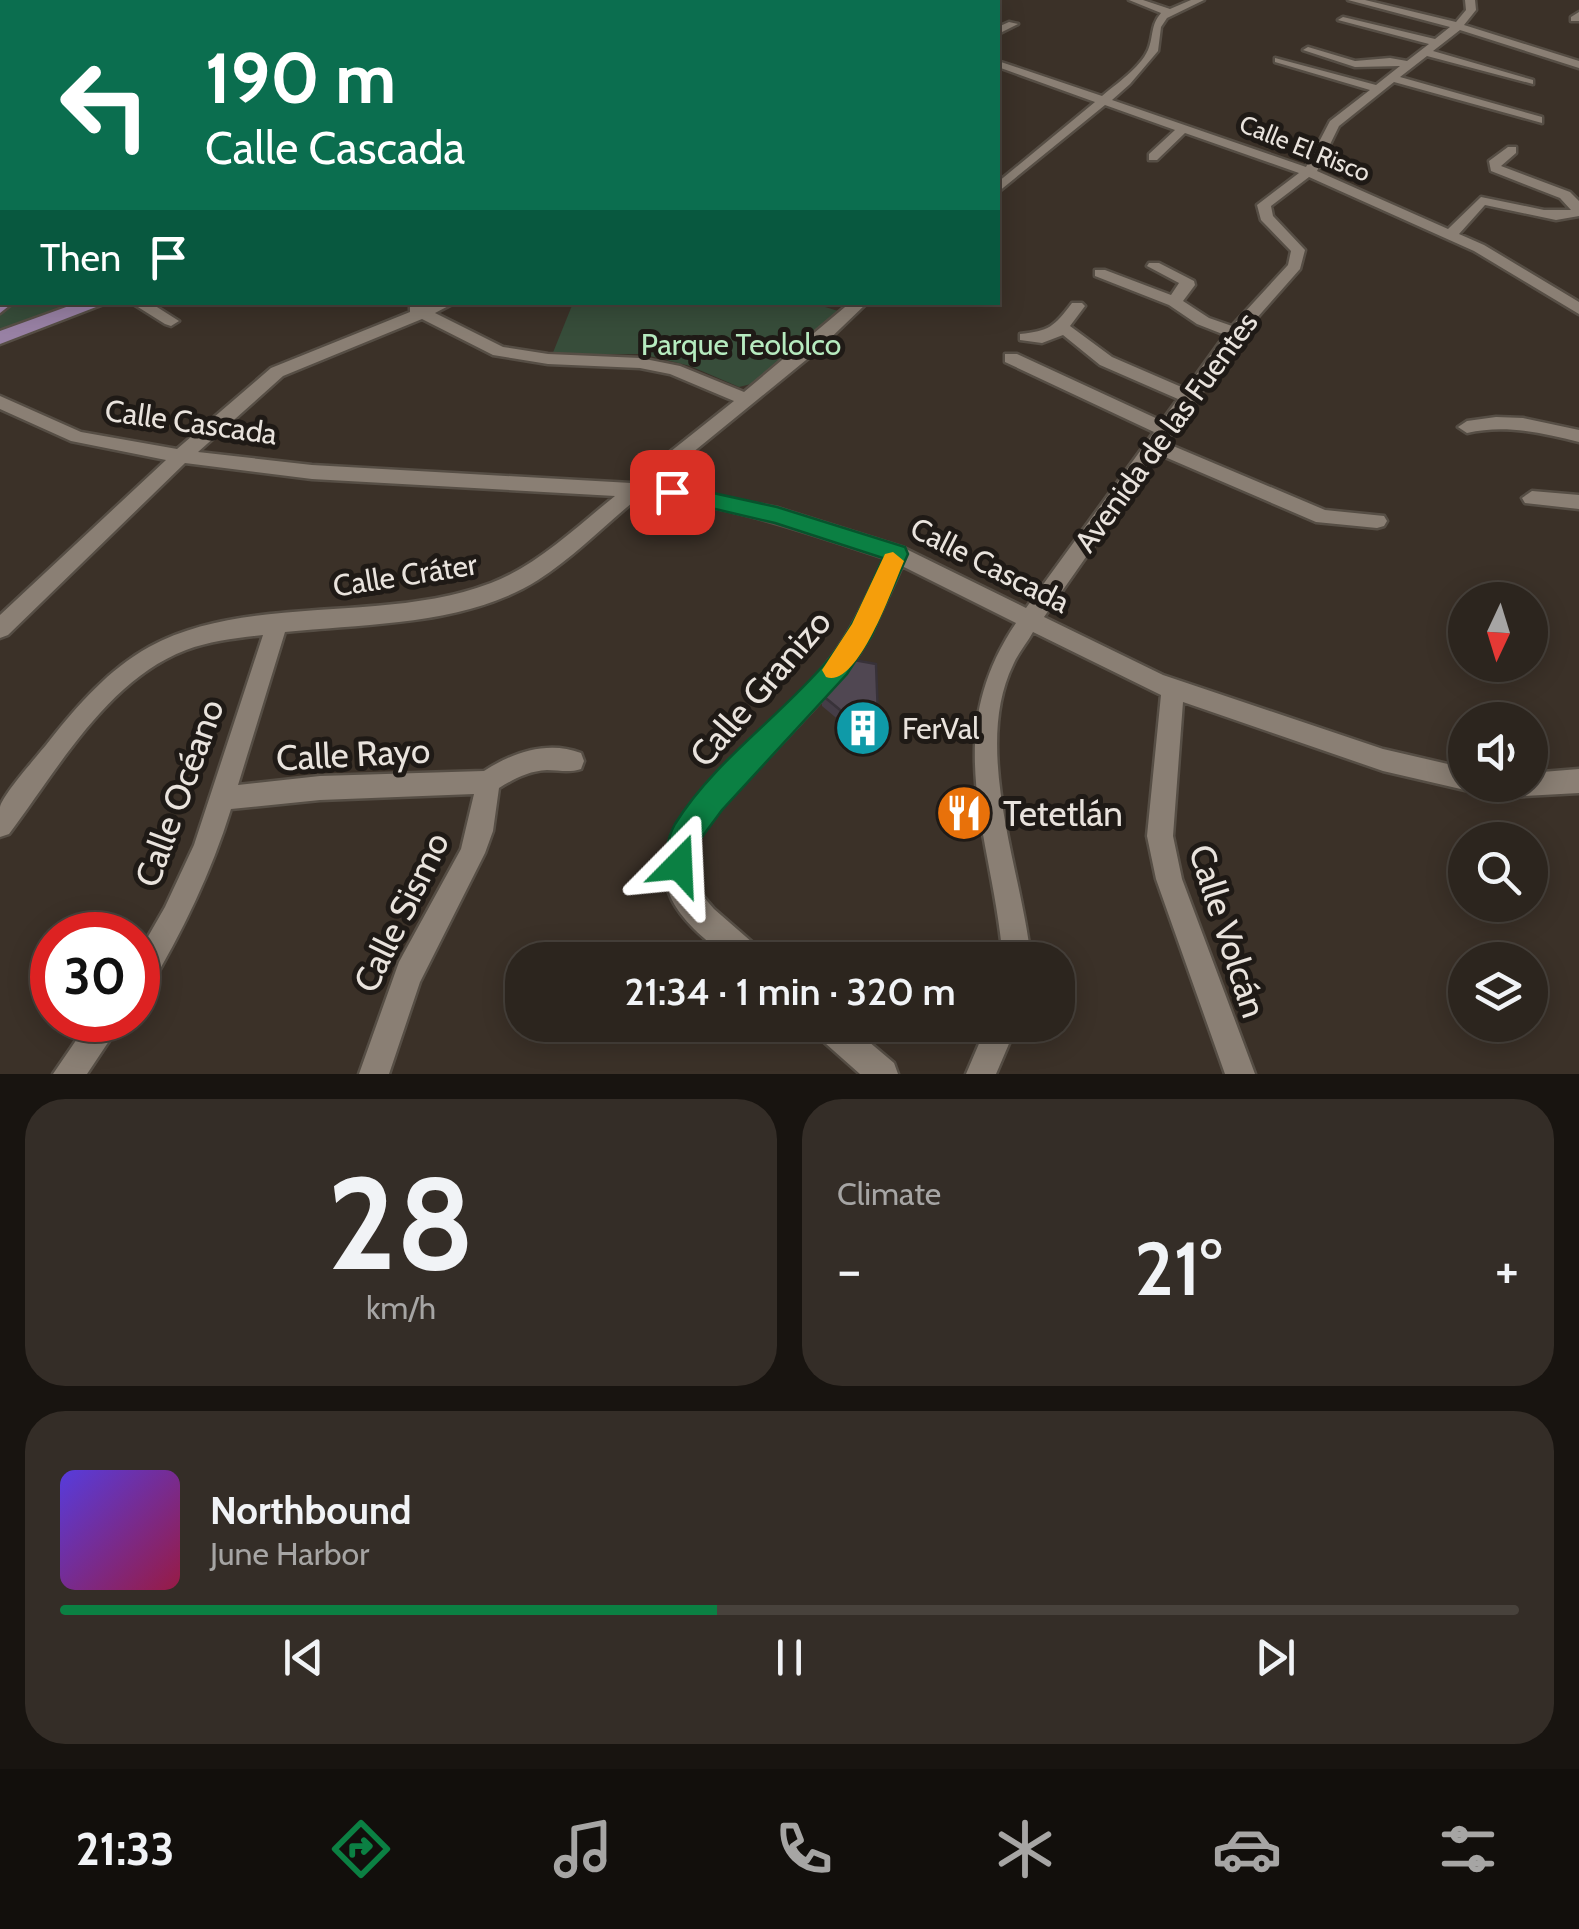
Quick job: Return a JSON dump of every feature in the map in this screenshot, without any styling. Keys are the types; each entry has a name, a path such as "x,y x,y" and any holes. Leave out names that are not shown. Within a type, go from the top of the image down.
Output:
{"main road":[{"path":"0,338 92,305"}],"street":[{"path":"1134,0 1168,12"},
{"path":"1000,186 1146,62 1153,51 1159,20 1168,12 1199,0"},
{"path":"1352,0 1458,26 1579,65"},
{"name":"Avenida de las Fuentes","path":"1014,942 997,848 986,742 990,705 1000,669 1028,622 1160,438 1180,393 1298,258 1292,241 1266,217 1264,205 1309,172 1318,160 1329,129 1458,26 1471,10 1470,0"},
{"path":"1343,20 1437,43"},
{"path":"1000,30 1012,24"},
{"path":"1308,50 1356,64 1409,65"},
{"path":"1425,52 1529,82"},
{"path":"1279,60 1378,89"},
{"name":"Calle El Risco","path":"1000,65 1309,172 1515,266 1579,309"},
{"path":"1391,78 1538,120"},
{"path":"1154,156 1185,127"},
{"path":"1450,234 1481,201 1503,202 1556,216 1578,212 1578,207 1565,195 1496,168 1494,164 1512,150"},
{"path":"1154,266 1186,281 1187,286 1174,302"},
{"path":"1100,273 1174,302 1235,333"},
{"path":"142,305 171,321"},
{"name":"Calle Cráter","path":"0,825 121,679 153,656 213,633 436,606 483,596 531,574 856,305"},
{"path":"1026,337 1039,339 1062,329 1077,306"},
{"path":"0,629 181,456 276,372 413,307 499,352 548,359 640,363 674,370 746,399"},
{"path":"1062,329 1080,336 1087,350 1106,362 1180,393"},
{"path":"1011,358 1160,438 1324,517 1377,521"},
{"name":"Calle Cascada","path":"0,402 77,438 181,456 312,472 672,492 777,515 897,554 1028,622 1173,689 1383,760 1448,775"},
{"path":"1467,427 1489,421 1522,422 1579,436"},
{"path":"1532,498 1579,502"},
{"name":"Calle Granizo","path":"731,942 683,894 679,865 685,835 712,800 838,667 862,630 897,554"},
{"name":"Calle Océano","path":"160,942 206,848 278,624"},
{"name":"Calle Volcán","path":"1173,689 1160,836 1174,895 1240,1074"},
{"path":"487,782 513,766 543,759 572,761"},
{"name":"Calle Rayo","path":"223,798 320,788 487,782"},
{"name":"Calle Sismo","path":"374,1074 386,1029 416,958 480,839 487,782"},
{"path":"1548,784 1579,782"},
{"path":"68,1074 92,1042"},
{"path":"846,1042 883,1074"},
{"path":"981,1074 995,1042"}],"green space":[{"path":"9,305 89,305 0,335 0,313"},
{"name":"Parque Teololco","path":"572,305 819,305 838,311 763,381 739,387 690,366 642,354 552,355"}],"building":[{"name":"FerVal","path":"854,660 876,664 879,742 822,695"}],"slow traffic":[{"path":"835,670 862,630 893,561"}],"place":[{"name":"FerVal","path":"863,728"},
{"name":"Tetetlán","path":"964,813"}],"route":[{"path":"672,492 777,515 897,554 862,630 838,667 712,800 685,835 679,865"}]}
